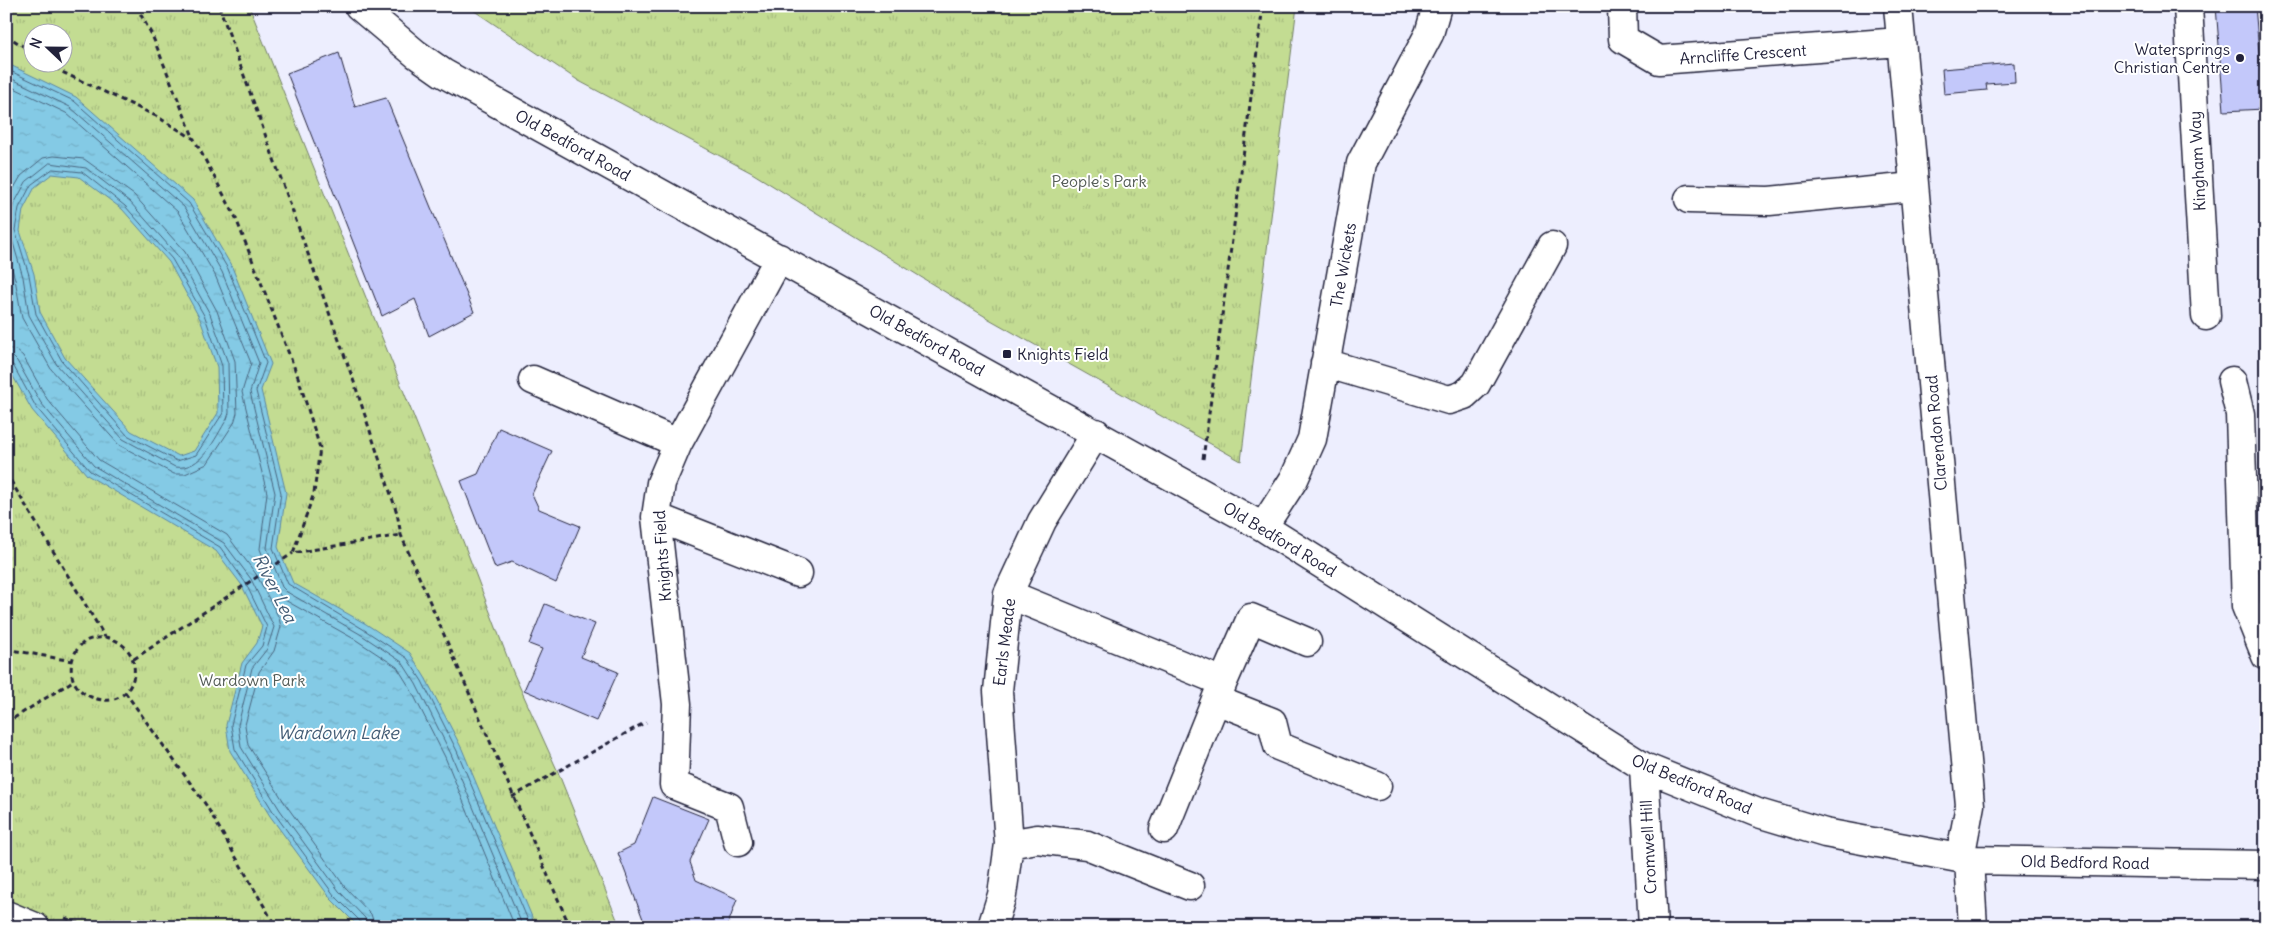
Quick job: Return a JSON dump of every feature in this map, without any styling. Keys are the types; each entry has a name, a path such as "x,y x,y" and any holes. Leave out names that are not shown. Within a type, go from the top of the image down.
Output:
{"street":[{"name":"Old Bedford Road","path":"359,6 416,54 443,73 1263,527 1644,767 1758,812 1825,834 1964,859 2266,864"},
{"name":"The Wickets","path":"1263,527 1294,479 1312,438 1361,163 1430,34 1437,6"},
{"name":"Arncliffe Crescent","path":"1622,6 1623,39 1659,60 1900,42"},
{"name":"Clarendon Road","path":"1898,6 1970,805 1964,859 1973,927"},
{"name":"Kingham Way","path":"2188,6 2206,316"},
{"path":"1689,199 1769,201 1914,187"},
{"path":"1325,363 1449,400 1464,396 1476,384 1552,246"},
{"name":"Knights Field","path":"738,842 729,807 674,785 677,704 656,517 661,483 678,442 779,258"},
{"path":"533,380 678,442"},
{"path":"2232,381 2240,414 2246,606 2266,656"},
{"name":"Earls Meade","path":"992,927 1002,895 1010,844 998,691 1008,594 1042,521 1096,433"},
{"path":"656,517 798,573"},
{"path":"1008,594 1219,691 1272,722 1278,746 1377,786"},
{"path":"1164,829 1250,618 1307,642"},
{"name":"Cromwell Hill","path":"1644,767 1653,927"},
{"path":"1010,844 1037,839 1087,845 1190,886"}],"path":[{"path":"136,6 152,35 194,139 235,216 298,378 320,448 314,493 292,553"},
{"path":"219,6 354,382 397,512 401,535 512,797 570,927"},
{"path":"1198,491 1263,6"},
{"path":"6,35 22,45"},
{"path":"62,72 156,116 194,139"},
{"path":"6,473 105,637"},
{"path":"134,658 292,553 401,535"},
{"path":"105,637 123,644 134,658 135,669 132,682 125,692 112,701 88,696 78,689 70,676 72,661 78,649 86,641 105,637"},
{"path":"6,649 72,661"},
{"path":"6,723 73,681"},
{"path":"125,692 206,805 276,927"},
{"path":"512,797 613,741"}],"green space":[{"name":"Wardown Park","path":"6,6 249,6 448,502 513,672 558,772 620,927 65,927 6,904"},
{"name":"People's Park","path":"467,6 1297,6 1241,461 989,319 752,173 579,81"}],"water":[{"name":"Wardown Lake","path":"6,63 76,97 193,200 232,267 271,364 261,390 286,493 278,547 293,583 366,624 410,653 426,679 462,749 532,917 534,927 359,927 331,899 270,816 230,751 226,725 242,663 257,643 262,626 241,584 216,551 87,475 32,410 6,364","holes":["52,174 79,177 122,209 169,262 200,319 217,367 218,413 194,451 179,456 131,431 65,358 40,312 34,274 20,231 23,210 35,187"]}],"building":[{"name":"Watersprings Christian Centre","path":"2216,6 2255,6 2264,109 2224,111"},
{"path":"339,53 355,107 386,98 474,312 429,336 415,299 382,316 287,73"},
{"path":"2014,63 2015,82 1986,84 1987,90 1944,94 1942,69"},
{"path":"499,428 552,451 532,494 539,509 580,526 556,583 512,562 495,568 461,481 478,474"},
{"path":"545,604 595,624 581,657 618,672 596,721 524,690 542,649 529,644"},
{"path":"653,797 709,819 690,862 696,880 737,899 727,927 646,927 618,853 634,845"}],"place":[{"name":"Watersprings Christian Centre","path":"2240,58"},
{"name":"Knights Field","path":"1007,354"}],"water label":[{"name":"River Lea","path":"275,588"}]}
